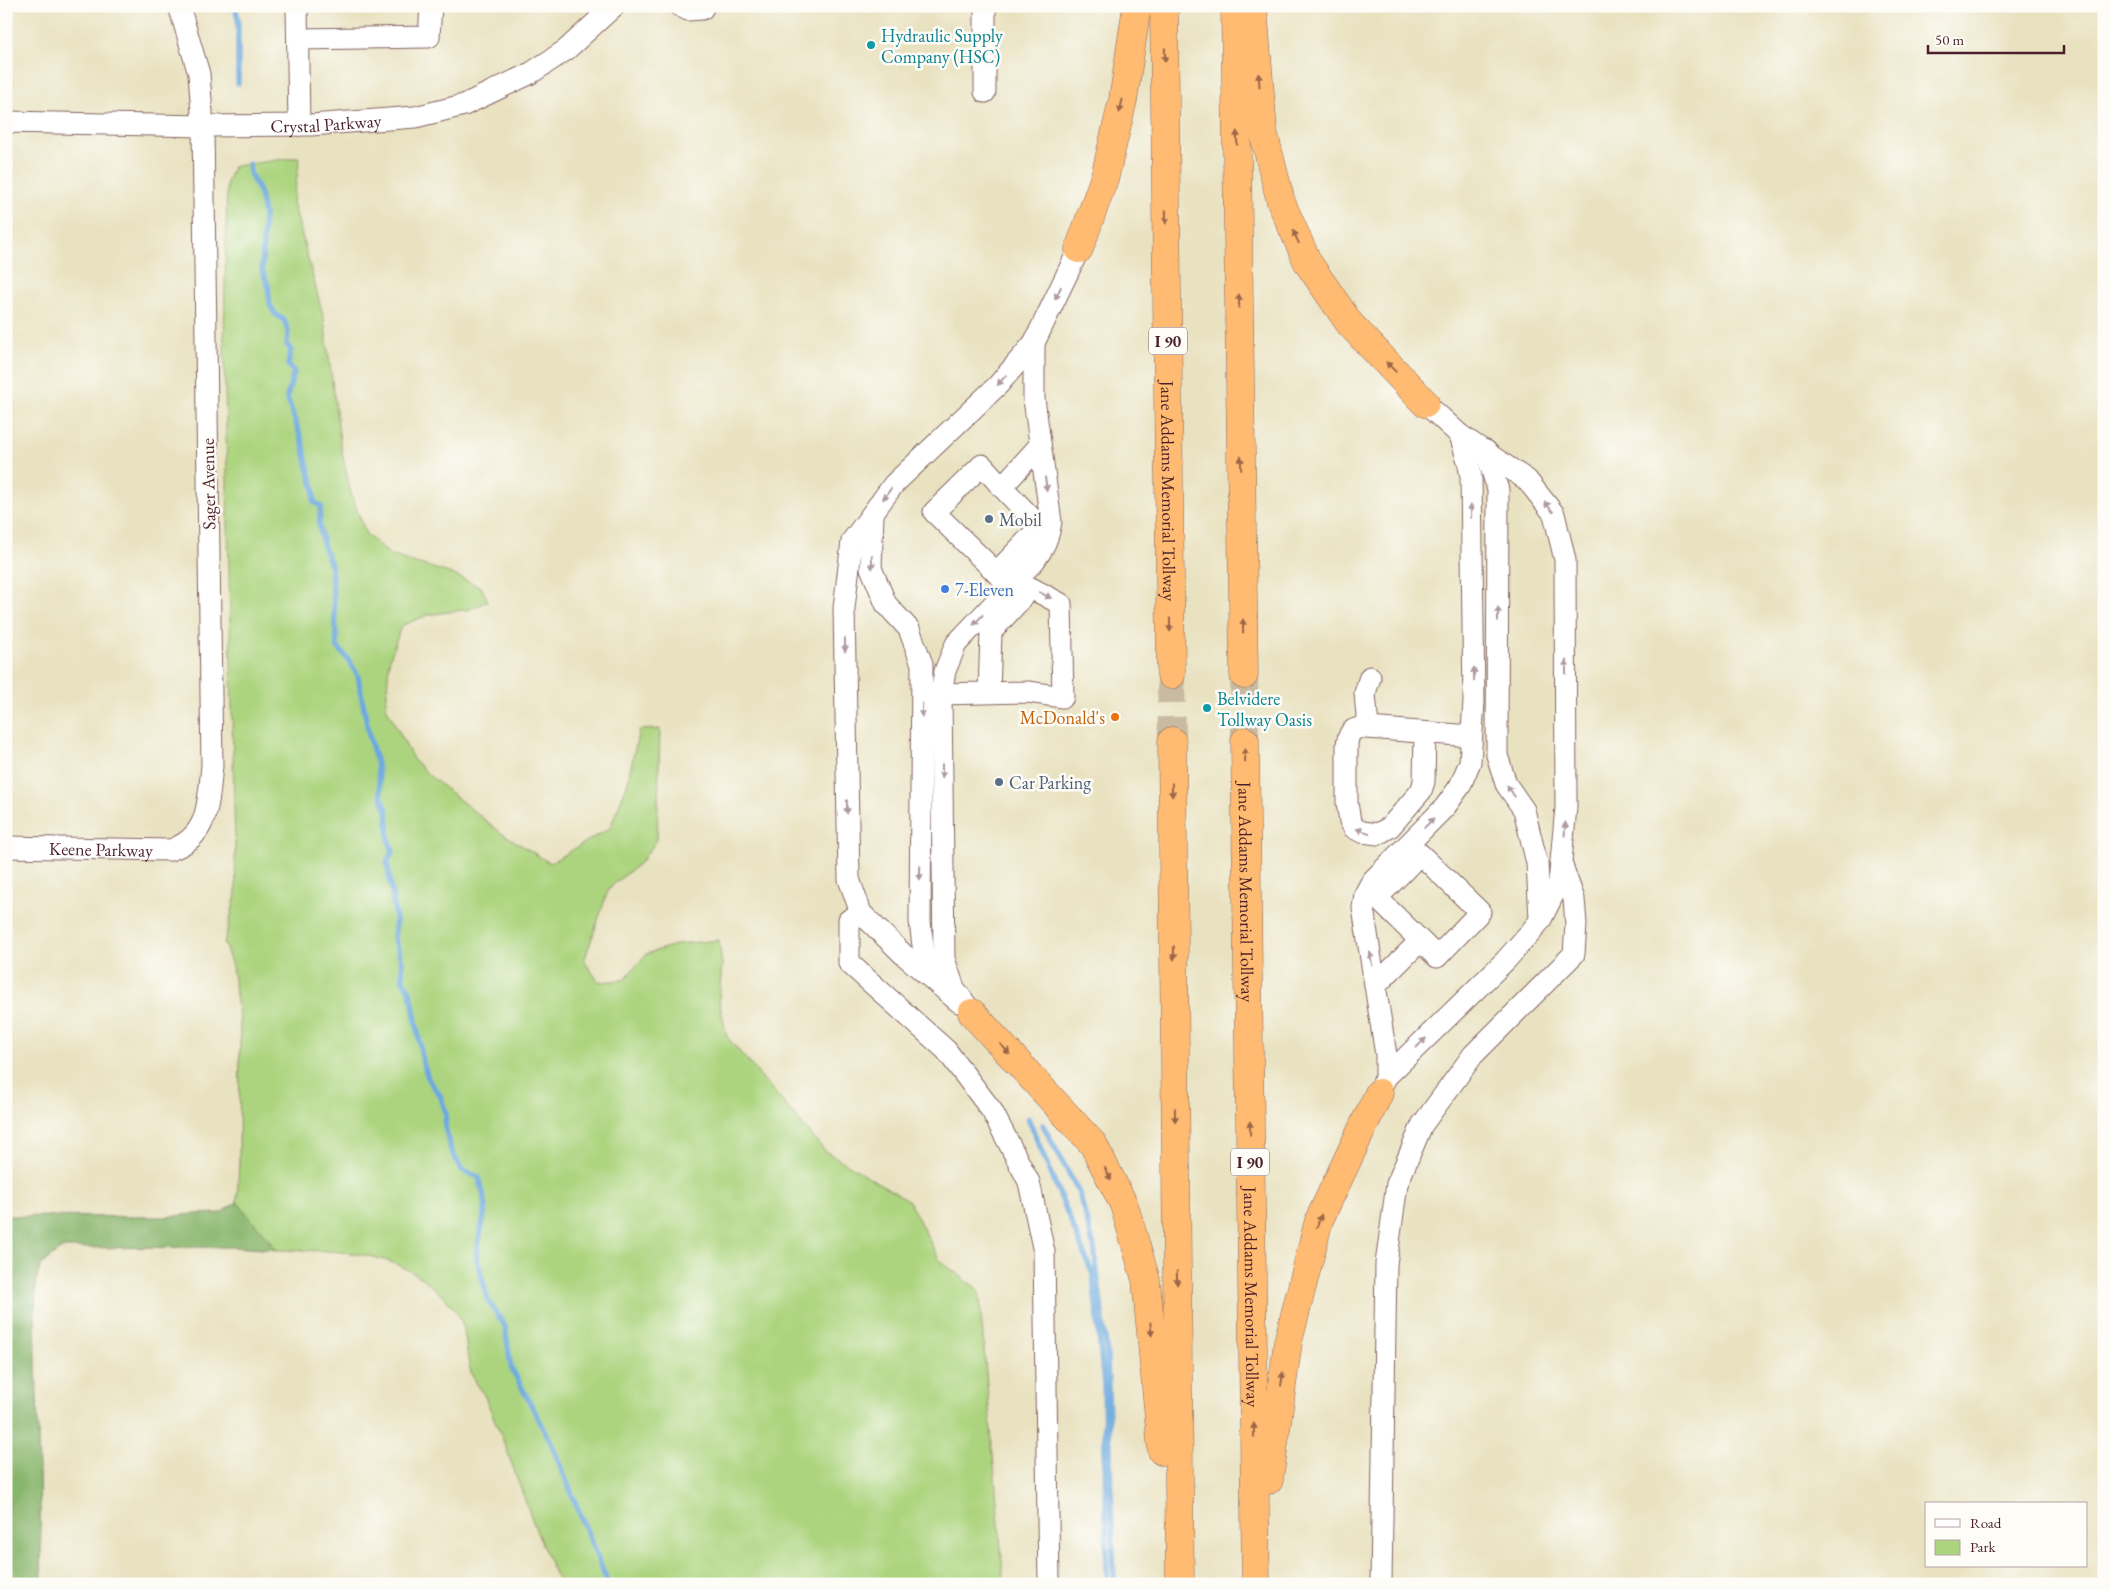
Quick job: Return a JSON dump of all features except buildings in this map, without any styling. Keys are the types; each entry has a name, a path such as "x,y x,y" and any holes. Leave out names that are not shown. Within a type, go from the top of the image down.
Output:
{"highway":[{"path":"1079,249 1105,176 1122,100 1137,6"},
{"name":"Jane Addams Memorial Tollway","path":"1164,6 1171,675"},
{"path":"1236,6 1244,675"},
{"path":"1253,6 1263,131 1281,202 1308,263 1350,324 1425,403"},
{"path":"1172,741 1180,1584"},
{"name":"Jane Addams Memorial Tollway","path":"1245,741 1256,1584"},
{"path":"972,1013 1093,1144 1124,1205 1146,1280 1156,1367 1172,1584"},
{"path":"1264,1584 1270,1467 1288,1342 1319,1220 1382,1085"}],"street":[{"name":"Sager Avenue","path":"179,6 199,74 203,126 212,766 208,809 192,837"},
{"path":"297,6 299,126"},
{"path":"298,39 429,37 431,6"},
{"name":"Crystal Parkway","path":"6,122 299,126 415,117 464,105 531,73 566,50 614,6"},
{"path":"680,6 688,10 702,9 704,6"},
{"path":"985,6 985,92"},
{"path":"972,1013 903,954 861,912 848,879 844,608 852,542 894,484 998,385 1034,343 1079,249"},
{"path":"1003,579 1035,560 1044,547 1051,522 1034,399 1034,343"},
{"path":"1382,1085 1506,960 1540,921 1558,883 1566,806 1565,560 1554,514 1527,480 1460,435 1425,403"},
{"path":"1414,848 1480,912 1437,957 1377,898 1414,848 1445,807 1460,786 1470,762 1474,693 1471,476 1460,435"},
{"path":"1002,487 1040,445"},
{"path":"1486,451 1498,490 1497,755 1506,784 1524,810 1537,864 1540,921"},
{"path":"972,1013 954,988 944,959 941,694 944,671 956,644 1003,579 1040,527 982,465 934,512 1003,579"},
{"path":"873,514 871,568 886,604 909,630 922,664 920,922 924,954 935,982"},
{"path":"941,694 989,693 1028,692 1063,697 1061,604 1031,588 991,632 989,693"},
{"path":"1368,728 1365,693 1370,677"},
{"path":"1425,732 1424,782 1421,792 1390,828 1378,834 1370,834 1354,828 1350,821 1347,803 1348,735 1352,729 1358,727 1425,732 1471,736"},
{"name":"Keene Parkway","path":"6,847 170,850 184,845 192,837"},
{"path":"1382,1085 1386,1055 1363,908 1365,894 1372,881 1414,848"},
{"path":"1381,1584 1386,1264 1397,1184 1422,1125 1473,1055 1574,954 1576,924 1574,899 1561,863"},
{"path":"861,912 848,920 850,963 946,1050 992,1111 1029,1182 1044,1252 1049,1584"},
{"path":"1376,985 1420,941"}],"green space":[{"path":"300,157 293,202 324,319 341,448 351,494 366,534 390,555 452,574 481,587 488,601 470,609 428,615 401,626 389,662 386,707 413,759 431,777 500,832 550,863 610,828 627,785 639,730 660,729 657,840 640,863 609,888 584,961 599,982 624,980 646,954 678,944 719,940 722,965 719,1000 727,1037 825,1151 909,1201 940,1261 979,1290 1004,1584 560,1584 538,1535 493,1416 484,1395 472,1375 462,1323 453,1308 425,1280 406,1269 386,1261 366,1255 344,1252 277,1250 237,1202 240,1024 232,966 224,943 236,895 224,339 227,182 234,166"},
{"path":"237,1202 277,1250 234,1247 62,1248 41,1265 36,1280 35,1318 42,1584 6,1584 6,1518 10,1501 6,1495 6,1216 165,1217 221,1213"}],"waterway":[{"path":"235,6 238,19 238,83"},
{"path":"249,164 250,173 260,194 264,214 262,270 268,285 270,305 276,315 284,320 288,331 287,345 291,350 288,365 294,372 287,397 304,447 314,489 314,502 321,506 319,524 324,548 331,565 337,646 358,676 369,735 377,764 381,795 387,811 389,841 393,851 387,862 396,921 394,937 402,962 403,981 409,989 413,1004 423,1063 429,1081 440,1095 446,1113 445,1127 451,1150 462,1170 479,1177 486,1206 476,1255 488,1301 505,1326 511,1367 550,1440 608,1584"},
{"path":"1028,1118 1093,1275 1104,1385 1107,1584"},
{"path":"1043,1125 1079,1193 1094,1247 1107,1354 1114,1584"}],"tunnel":[{"path":"1171,675 1172,741"},
{"path":"1244,675 1245,741"}],"place":[{"name":"Hydraulic Supply Company (HSC)","path":"871,45"},
{"name":"Mobil","path":"989,519"},
{"name":"7-Eleven","path":"945,589"},
{"name":"Belvidere Tollway Oasis","path":"1207,708"},
{"name":"McDonald's","path":"1115,717"},
{"name":"Car Parking","path":"999,782"}]}
